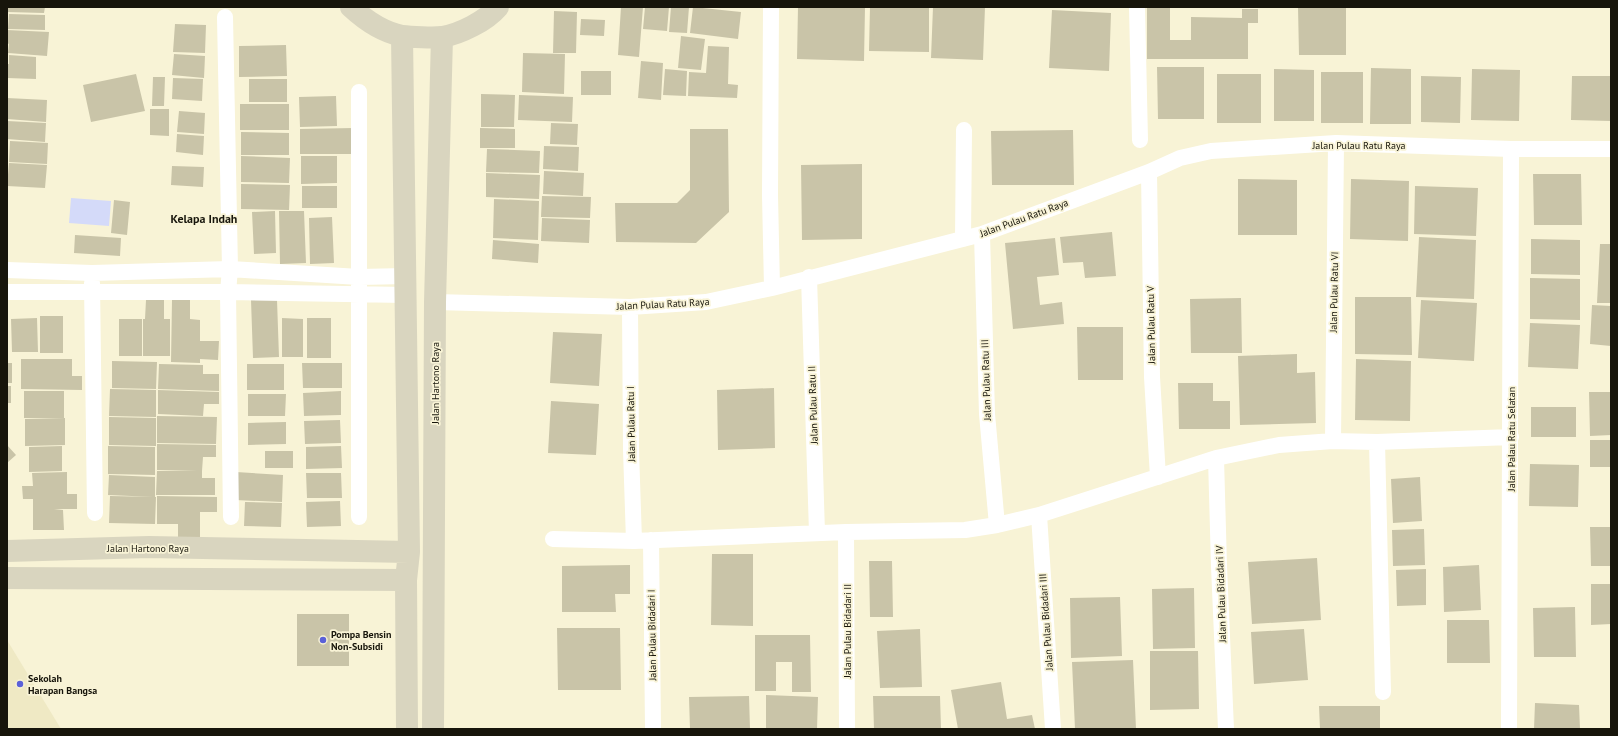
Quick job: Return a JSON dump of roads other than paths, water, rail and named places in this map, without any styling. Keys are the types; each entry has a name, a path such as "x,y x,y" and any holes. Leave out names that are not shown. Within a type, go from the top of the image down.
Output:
{"street":[{"path":"351,7 363,18 382,29 402,36 442,37 470,28 494,12 498,7"},
{"path":"771,7 770,195 772,288"},
{"path":"1137,7 1140,140"},
{"path":"225,17 230,269 228,292 231,517"},
{"path":"402,36 409,552 406,580 407,729"},
{"name":"Jalan Hartono Raya","path":"433,729 435,302 442,37"},
{"path":"359,92 359,517"},
{"path":"963,240 964,130"},
{"name":"Jalan Pulau Ratu Raya","path":"435,302 630,307 706,302 772,288 809,277 963,240 1149,172 1180,158 1211,151 1336,143 1611,149"},
{"name":"Jalan Pulau Ratu VI","path":"1333,441 1336,143"},
{"name":"Jalan Palau Ratu Selatan","path":"1509,729 1511,148"},
{"name":"Jalan Pulau Ratu V","path":"1149,172 1152,377 1158,477"},
{"name":"Jalan Pulau Ratu III","path":"982,234 987,414 997,525"},
{"path":"7,270 92,273 230,269 359,277 406,286"},
{"path":"92,273 95,513"},
{"name":"Jalan Pulau Ratu II","path":"809,277 818,534"},
{"path":"7,292 228,292 359,294 406,286"},
{"name":"Jalan Pulau Ratu I","path":"630,307 631,450 634,541"},
{"path":"553,538 634,541 846,532 964,530 997,525 1039,515 1216,458 1279,445 1333,441 1377,442 1511,437"},
{"path":"1377,442 1383,692"},
{"name":"Jalan Pulau Bidadari IV","path":"1216,458 1226,729"},
{"name":"Jalan Pulau Bidadari III","path":"1039,515 1052,729"},
{"name":"Jalan Pulau Bidadari II","path":"846,532 848,729"},
{"name":"Jalan Pulau Bidadari I","path":"651,540 653,729"},
{"name":"Jalan Hartono Raya","path":"7,551 149,547 409,552"},
{"path":"7,578 406,580"}],"place":[{"name":"Pompa Bensin Non-Subsidi","path":"323,640"},
{"name":"Sekolah Harapan Bangsa","path":"20,684"}],"district":[{"name":"Kelapa Indah","path":"204,218"}]}
